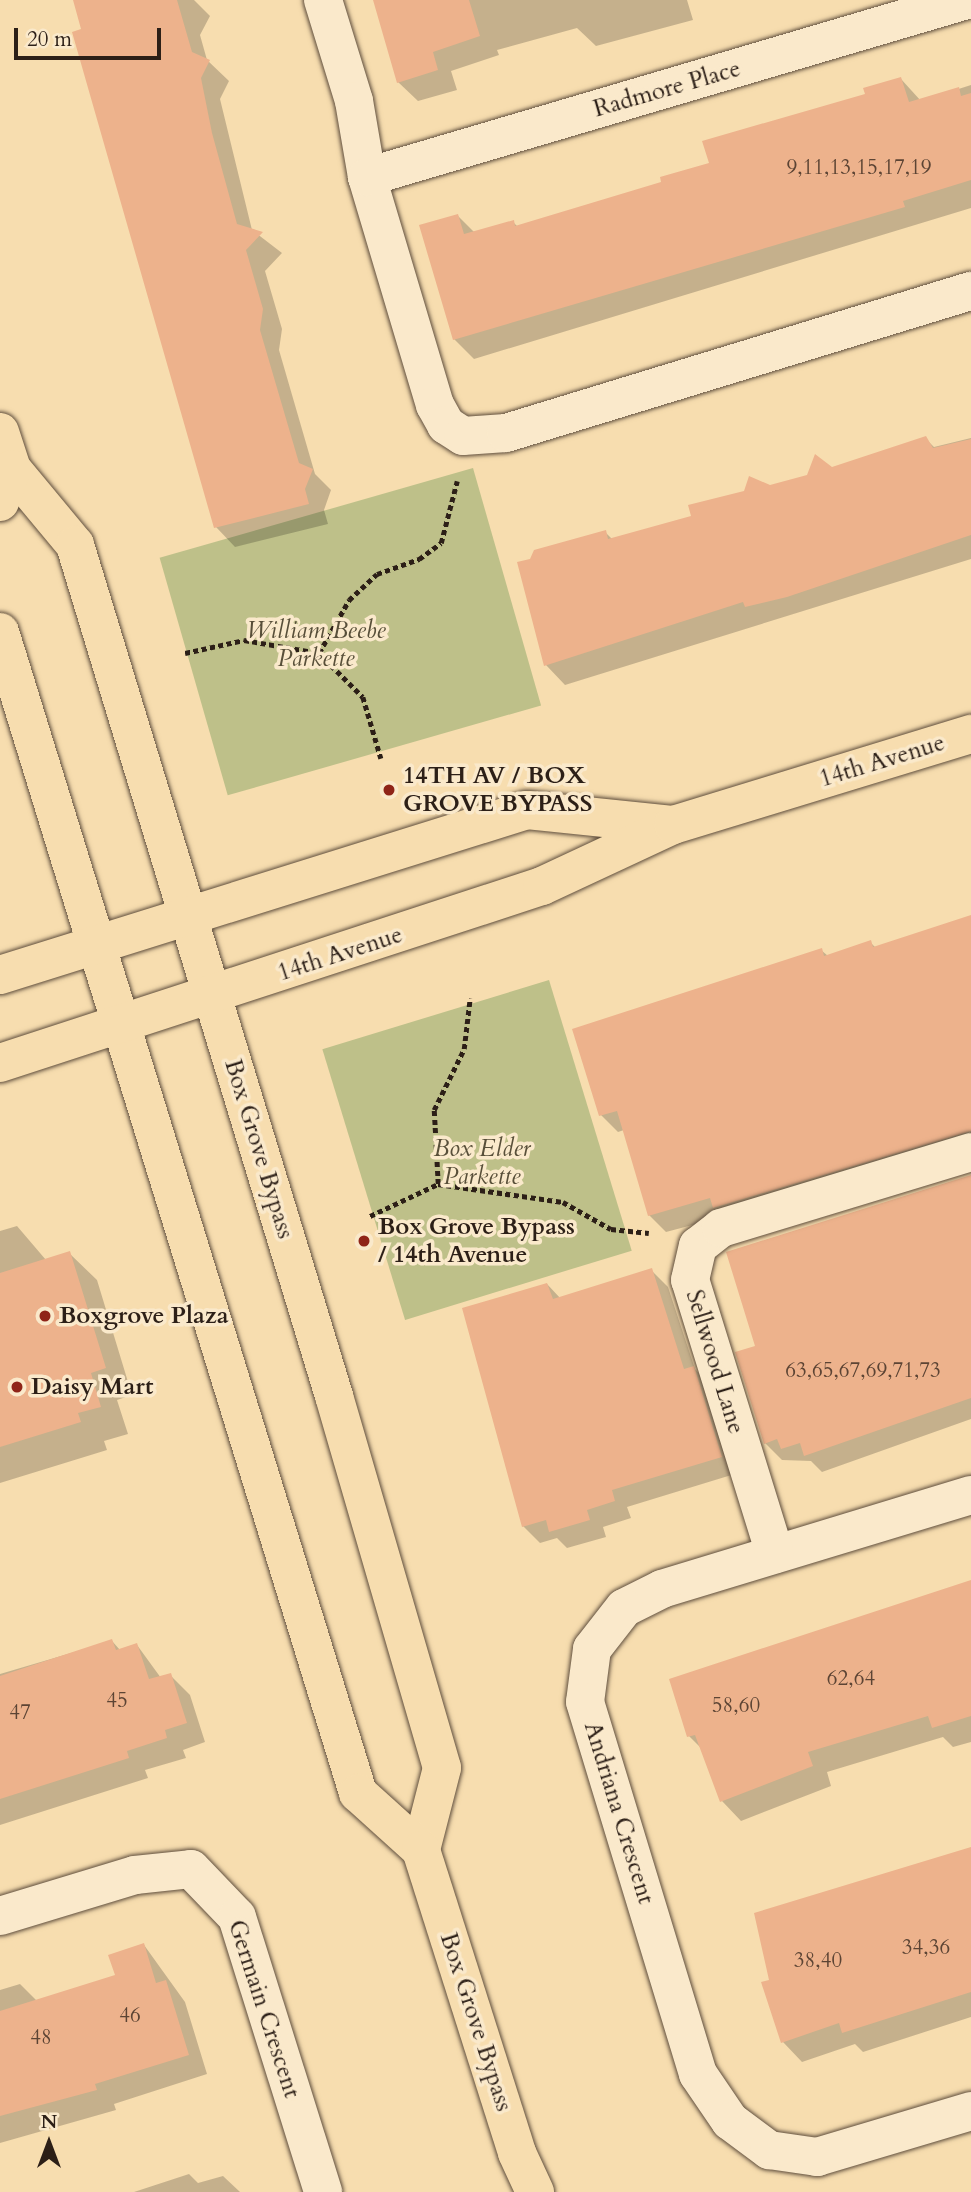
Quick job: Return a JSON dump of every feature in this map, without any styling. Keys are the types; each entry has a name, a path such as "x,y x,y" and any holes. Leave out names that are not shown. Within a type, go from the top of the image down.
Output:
{"main road":[{"name":"Box Grove Bypass","path":"0,432 6,486 75,545 443,1768 421,1850 517,2153 536,2192"},
{"path":"0,632 358,1793 421,1850"},
{"name":"14th Avenue","path":"0,1063 212,996 542,886 673,825 971,734"},
{"name":"14th Avenue","path":"0,975 527,810 673,825"}],"street":[{"path":"323,0 354,101 367,177 435,405 446,425 463,436 506,433 971,291"},
{"name":"Radmore Place","path":"367,177 967,0"},
{"name":"Sellwood Lane","path":"775,1554 690,1280 698,1247 721,1228 971,1152"},
{"name":"Andriana Crescent","path":"971,1495 662,1589 624,1608 592,1649 585,1702 698,2074 730,2121 769,2150 805,2155 971,2110"},
{"name":"Germain Crescent","path":"0,1916 144,1873 191,1869 237,1917 323,2192"}],"path":[{"path":"319,653 358,591 377,575 419,559 441,542 458,476"},
{"path":"185,653 244,640 319,653 363,697 382,758"},
{"path":"438,1184 434,1110 464,1049 470,999"},
{"path":"370,1216 438,1184 563,1202 611,1229 649,1233"}],"green space":[{"name":"William Beebe Parkette","path":"473,468 541,705 228,795 160,558"},
{"name":"Box Elder Parkette","path":"549,980 632,1251 405,1320 322,1049"}],"building":[{"path":"73,0 177,0 192,52 210,60 201,78 212,133 237,224 263,232 246,250 263,309 260,330 299,463 313,469 305,489 309,504 214,528 72,32 81,29"},
{"path":"373,0 469,0 480,36 433,52 438,70 397,83"},
{"path":"901,77 909,102 959,87 961,96 971,93 971,180 903,201 905,207 453,340 419,225 458,214 464,234 514,220 515,226 661,182 660,177 709,163 702,141 865,94 863,88"},
{"path":"926,436 933,448 971,439 971,535 787,597 745,607 743,602 544,666 517,562 530,559 534,550 606,530 608,539 691,516 688,505 744,491 749,476 770,485 807,475 815,454 832,467"},
{"path":"971,915 971,1131 713,1208 710,1198 648,1216 617,1111 599,1116 572,1029 822,948 824,956 871,940 873,947"},
{"path":"971,1175 971,1398 804,1456 800,1443 781,1449 777,1439 764,1444 735,1352 755,1346 726,1252"},
{"name":"Boxgrove Plaza","path":"70,1251 106,1368 91,1373 101,1407 78,1413 81,1422 0,1447 0,1273"},
{"path":"652,1268 684,1369 694,1366 722,1457 612,1490 615,1501 587,1510 590,1520 549,1532 546,1520 522,1527 462,1308 547,1283 553,1299"},
{"path":"971,1580 971,1716 932,1728 928,1716 808,1752 813,1766 720,1802 695,1735 687,1737 669,1679"},
{"path":"112,1639 116,1650 137,1643 149,1679 171,1673 187,1723 165,1730 167,1738 127,1751 129,1758 0,1799 0,1676"},
{"path":"971,1847 971,1992 842,2033 839,2023 781,2043 761,1982 769,1980 754,1913"},
{"path":"144,1943 156,1983 166,1980 189,2055 95,2084 97,2090 0,2116 0,2011 115,1975 108,1955"}],"place":[{"name":"14TH AV / BOX GROVE BYPASS","path":"389,790"},
{"name":"Box Grove Bypass / 14th Avenue","path":"364,1241"},
{"name":"Boxgrove Plaza","path":"45,1316"},
{"name":"Daisy Mart","path":"17,1387"}]}
